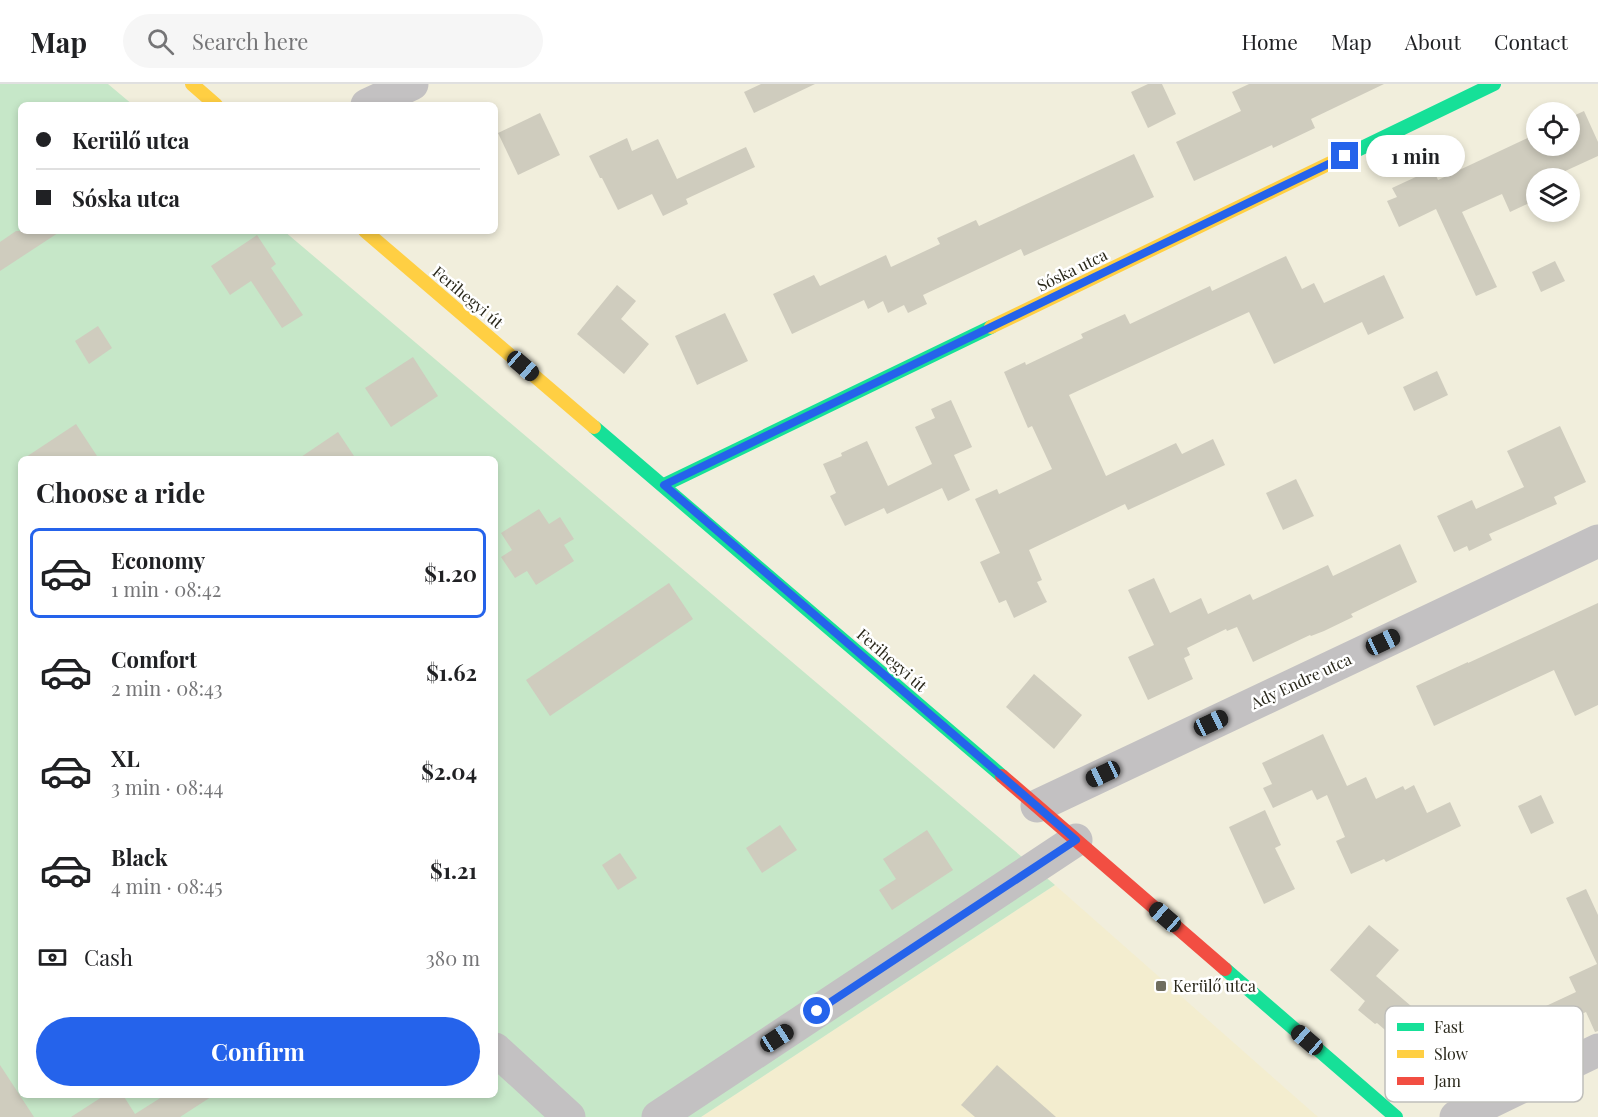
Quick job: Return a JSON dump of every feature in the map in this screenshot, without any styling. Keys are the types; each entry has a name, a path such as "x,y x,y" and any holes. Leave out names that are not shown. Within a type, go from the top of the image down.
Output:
{"main road":[{"path":"192,84 213,102"},
{"name":"Sóska utca","path":"664,485 1494,84"},
{"name":"Ferihegyi út","path":"369,234 664,485 1396,1117"}],"street":[{"path":"373,102 412,84"},
{"name":"Ady Endre utca","path":"1037,806 1598,541"},
{"path":"658,1117 1076,840"},
{"path":"1583,1057 1598,1050"},
{"path":"498,1052 569,1117"},
{"path":"1456,1117 1490,1102"}],"shaded area":[{"path":"1055,885 1318,1117 701,1117"}],"green space":[{"path":"0,84 108,84 129,102 18,102 18,234 288,234 1055,885 701,1117 0,1117"}],"building":[{"path":"761,84 815,84 754,113 744,92"},
{"path":"1148,84 1162,84 1176,114 1148,128 1131,92"},
{"path":"1249,84 1384,84 1311,119 1315,128 1194,181 1176,142 1241,111 1232,92"},
{"path":"1584,111 1598,142 1598,156 1572,168 1526,168 1526,205 1510,212 1502,194 1462,212 1497,287 1476,296 1436,209 1399,227 1387,201 1397,197 1392,188 1433,169 1438,180 1526,139 1526,156 1580,156 1580,113"},
{"path":"540,113 560,155 518,175 498,133"},
{"path":"627,138 632,151 658,139 677,179 746,147 755,167 686,199 688,204 663,216 652,194 618,210 589,156"},
{"path":"1134,154 1154,197 1024,256 1021,249 923,295 927,304 908,313 904,305 888,313 883,301 868,309 864,300 792,334 773,294 814,275 820,286 886,255 891,267 940,244 937,238 976,220 979,226"},
{"path":"16,231 18,234 56,234 0,271 0,242"},
{"path":"257,235 276,264 271,268 303,315 282,328 251,281 230,295 211,266"},
{"path":"1286,256 1302,289 1314,283 1324,303 1384,275 1404,318 1368,335 1362,322 1274,364 1249,312 1069,395 1106,476 1176,443 1182,454 1213,439 1225,465 1128,510 1125,504 1029,550 1042,580 1037,582 1047,602 1014,618 1006,600 999,603 980,562 1000,553 975,499 997,489 999,494 1052,469 1032,426 1028,428 1004,372 1025,362 1026,365 1083,338 1081,334 1125,314 1130,324 1210,286 1212,291"},
{"path":"1555,261 1565,281 1541,292 1532,272"},
{"path":"617,285 636,301 621,319 649,344 624,374 577,334"},
{"path":"725,313 748,361 697,385 675,336"},
{"path":"98,326 112,348 89,364 75,341"},
{"path":"413,357 438,396 391,427 365,388"},
{"path":"1437,371 1448,395 1414,411 1403,387"},
{"path":"951,400 972,447 954,455 970,490 948,501 942,488 887,514 884,508 845,526 830,496 836,493 823,464 867,441 888,486 932,464 915,427 935,418 931,409"},
{"path":"76,424 97,456 28,456"},
{"path":"1560,426 1586,482 1554,497 1557,504 1489,534 1492,540 1469,551 1467,546 1454,552 1437,516 1472,500 1476,509 1524,487 1507,451"},
{"path":"338,432 354,456 302,456"},
{"path":"1296,479 1314,516 1283,530 1266,493"},
{"path":"539,509 549,524 560,517 574,539 564,545 574,561 536,585 527,571 515,578 501,557 512,550 501,533"},
{"path":"1400,544 1417,582 1351,614 1353,617 1253,662 1237,627 1227,631 1226,629 1187,648 1190,655 1184,658 1193,679 1148,700 1128,657 1154,645 1128,590 1154,578 1170,613 1201,598 1208,614 1250,594 1253,600 1328,565 1333,576"},
{"path":"669,583 693,619 550,716 526,680"},
{"path":"1598,603 1598,705 1575,716 1554,670 1434,726 1416,686"},
{"path":"1034,674 1082,715 1054,749 1006,707"},
{"path":"1323,734 1347,786 1366,777 1376,799 1403,786 1405,790 1414,785 1427,813 1450,802 1461,826 1386,862 1384,859 1351,874 1336,841 1345,837 1327,795 1317,800 1312,790 1273,808 1263,788 1272,784 1262,763"},
{"path":"1541,795 1554,823 1531,834 1518,806"},
{"path":"1265,810 1281,845 1275,848 1295,889 1264,904 1229,827"},
{"path":"780,825 797,850 762,873 746,848"},
{"path":"927,830 953,870 892,910 879,890 896,879 883,859"},
{"path":"620,853 637,878 618,890 602,865"},
{"path":"1586,889 1598,915 1598,1031 1595,1032 1586,1012 1583,1013 1583,1006 1546,1006 1576,992 1569,977 1597,964 1566,898"},
{"path":"1369,925 1399,950 1376,976 1411,1006 1385,1006 1385,1030 1358,1010 1365,1001 1330,970"},
{"path":"0,1065 18,1093 18,1098 22,1098 34,1117 0,1117"},
{"path":"997,1065 1056,1117 975,1117 961,1105"},
{"path":"100,1098 125,1098 135,1114 160,1098 209,1098 180,1117 71,1117"}],"traffic: fast":[{"path":"1345,156 1494,84"},
{"path":"664,485 991,327"},
{"path":"594,427 1002,776"},
{"path":"1225,969 1396,1117"}],"traffic: slow":[{"path":"192,84 213,102"},
{"path":"991,327 1345,156"},
{"path":"369,234 594,427"}],"traffic: jam":[{"path":"1002,776 1225,969"}],"place":[{"name":"Kerülő utca","path":"1161,986"}],"route":[{"path":"817,1011 1076,840 664,485 1345,156"}]}
